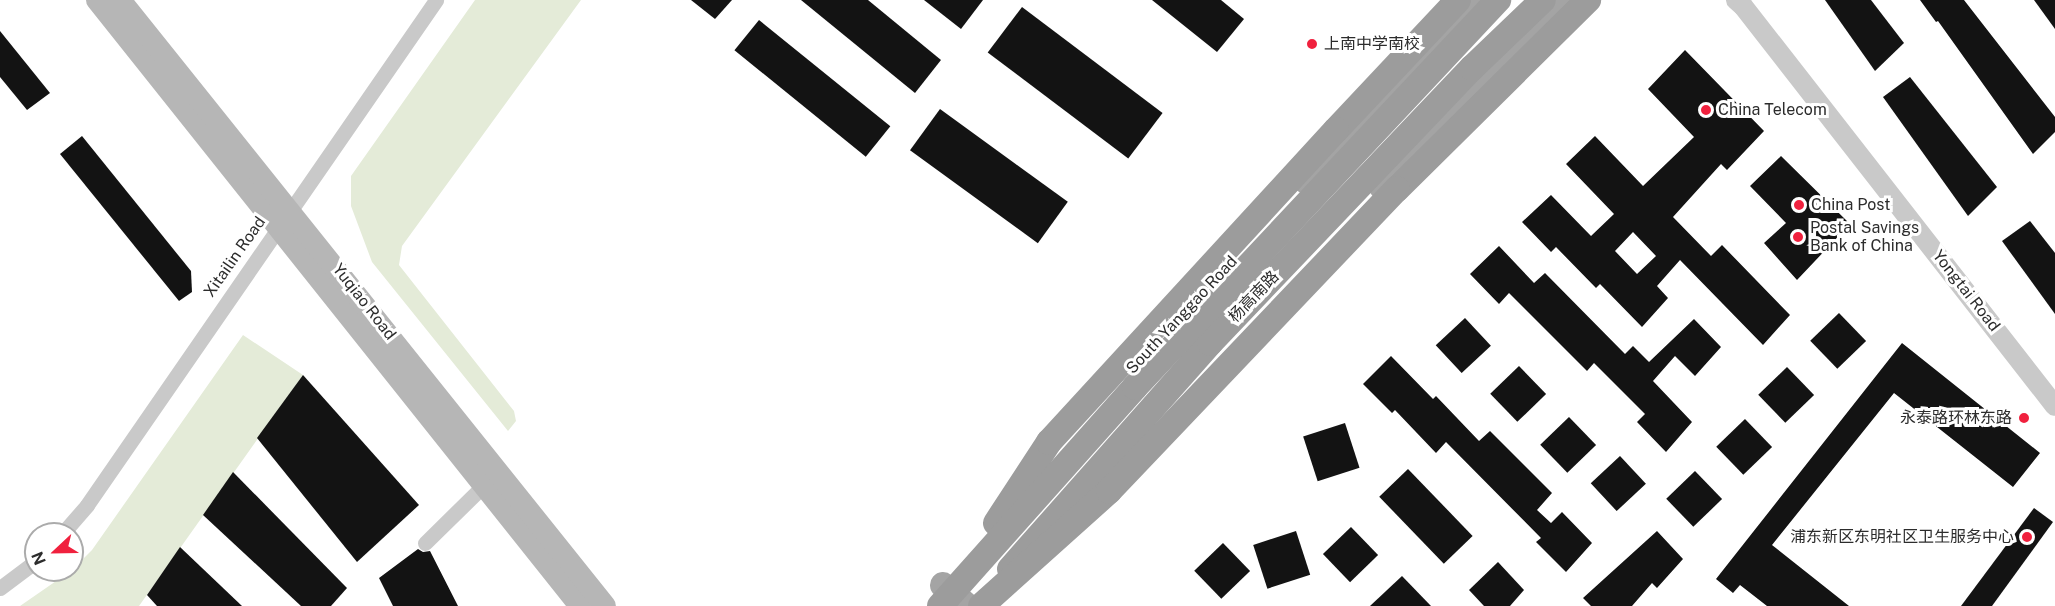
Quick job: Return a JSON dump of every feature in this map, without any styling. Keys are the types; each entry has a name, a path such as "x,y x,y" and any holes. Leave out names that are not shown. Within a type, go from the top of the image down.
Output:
{"highway":[{"path":"945,600 1049,442 1458,0"},
{"name":"杨高南路","path":"945,600 1134,387 1498,0"},
{"name":"杨高南路","path":"980,606 1071,497 1218,335 1472,68 1543,0"},
{"path":"980,606 1109,491 1481,104 1588,0"}],"main road":[{"name":"Yuqiao Road","path":"97,0 284,218 605,606"},
{"name":"Yuqiao Road","path":"120,0 485,484 580,606"},
{"name":"South Yanggao Road","path":"945,600 1091,412 1475,0"},
{"path":"995,606 1171,409 1489,75 1564,0"},
{"path":"1489,75 1526,61"}],"street":[{"name":"Xitailin Road","path":"72,522 87,505 436,0"},
{"name":"Yongtai Road","path":"1740,2 2055,406"},
{"path":"425,543 485,484"},
{"path":"0,588 24,570"}],"green space":[{"path":"475,0 581,0 402,246 399,265 514,411 516,421 508,431 372,262 351,206 351,176"},
{"path":"243,335 303,375 139,606 20,606 55,582 84,582 84,558 92,550"}],"building":[{"path":"691,0 732,0 715,19"},
{"path":"801,0 868,0 941,60 915,93"},
{"path":"924,0 983,0 961,29"},
{"path":"1152,0 1221,0 1244,19 1217,52"},
{"path":"1825,0 1871,0 1904,43 1875,71"},
{"path":"1920,0 1964,0 2055,117 2055,132 2033,154 1938,21 1936,22"},
{"path":"2034,0 2055,0 2055,29"},
{"path":"1022,7 1163,113 1128,158 988,53"},
{"path":"759,20 890,126 866,157 734,50"},
{"path":"0,31 50,93 27,110 0,77"},
{"path":"1685,50 1764,131 1727,170 1721,164 1673,217 1711,256 1722,245 1790,315 1763,345 1680,260 1657,286 1668,298 1642,327 1600,284 1596,288 1556,247 1551,252 1522,222 1551,195 1591,236 1614,214 1566,164 1595,136 1643,186 1694,137 1648,89","holes":["1633,232 1656,256 1637,274 1615,251"]},
{"path":"1910,77 1997,187 1968,216 1883,97"},
{"path":"940,109 1068,202 1038,243 910,150"},
{"path":"82,136 191,271 192,292 179,301 60,154"},
{"name":"China Post","path":"1781,156 1850,224 1797,280 1764,243 1786,223 1750,186"},
{"path":"2030,221 2055,253 2055,314 2002,241"},
{"path":"1499,246 1534,283 1545,273 1625,354 1633,346 1649,362 1694,319 1721,347 1695,376 1675,356 1653,381 1692,422 1666,452 1637,422 1645,414 1594,363 1587,371 1509,293 1499,304 1470,274"},
{"path":"1839,313 1866,341 1837,369 1810,341"},
{"path":"1465,318 1491,346 1462,373 1436,345"},
{"path":"1902,343 2040,453 2013,487 1894,393 1772,545 1849,606 1767,606 1740,585 1733,593 1716,579"},
{"path":"1391,356 1433,399 1436,396 1479,441 1490,431 1552,493 1537,510 1551,523 1562,512 1592,543 1566,572 1536,542 1541,538 1446,442 1436,453 1395,410 1392,413 1363,384"},
{"path":"1519,366 1546,394 1517,422 1490,394"},
{"path":"1787,367 1814,395 1785,423 1758,395"},
{"path":"303,375 419,505 357,562 257,438"},
{"path":"1569,417 1596,445 1567,473 1540,445"},
{"path":"1745,419 1772,447 1743,475 1716,447"},
{"path":"1345,423 1360,468 1318,481 1303,437"},
{"path":"1620,456 1646,484 1617,511 1591,483"},
{"path":"1408,469 1473,536 1444,564 1379,497"},
{"path":"1695,471 1722,499 1693,527 1666,499"},
{"path":"233,472 347,588 331,606 301,606 203,515"},
{"path":"2034,508 2053,522 1992,606 1961,606"},
{"path":"1351,527 1378,555 1350,582 1323,554"},
{"path":"1296,531 1310,575 1267,589 1253,545"},
{"path":"1657,531 1683,559 1657,588 1652,583 1632,606 1591,606 1583,598"},
{"path":"1223,543 1250,571 1221,599 1194,571"},
{"path":"180,547 242,606 157,606 147,595"},
{"path":"418,549 423,552 430,551 458,606 393,606 379,578"},
{"path":"1498,562 1524,590 1510,606 1484,606 1469,590"},
{"path":"1402,576 1431,606 1370,606"}],"place":[{"name":"上南中学南校","path":"1312,44"},
{"name":"China Telecom","path":"1706,110"},
{"name":"China Post","path":"1799,205"},
{"name":"Postal Savings Bank of China","path":"1798,237"},
{"name":"永泰路环林东路","path":"2024,418"},
{"name":"浦东新区东明社区卫生服务中心","path":"2027,537"}]}
